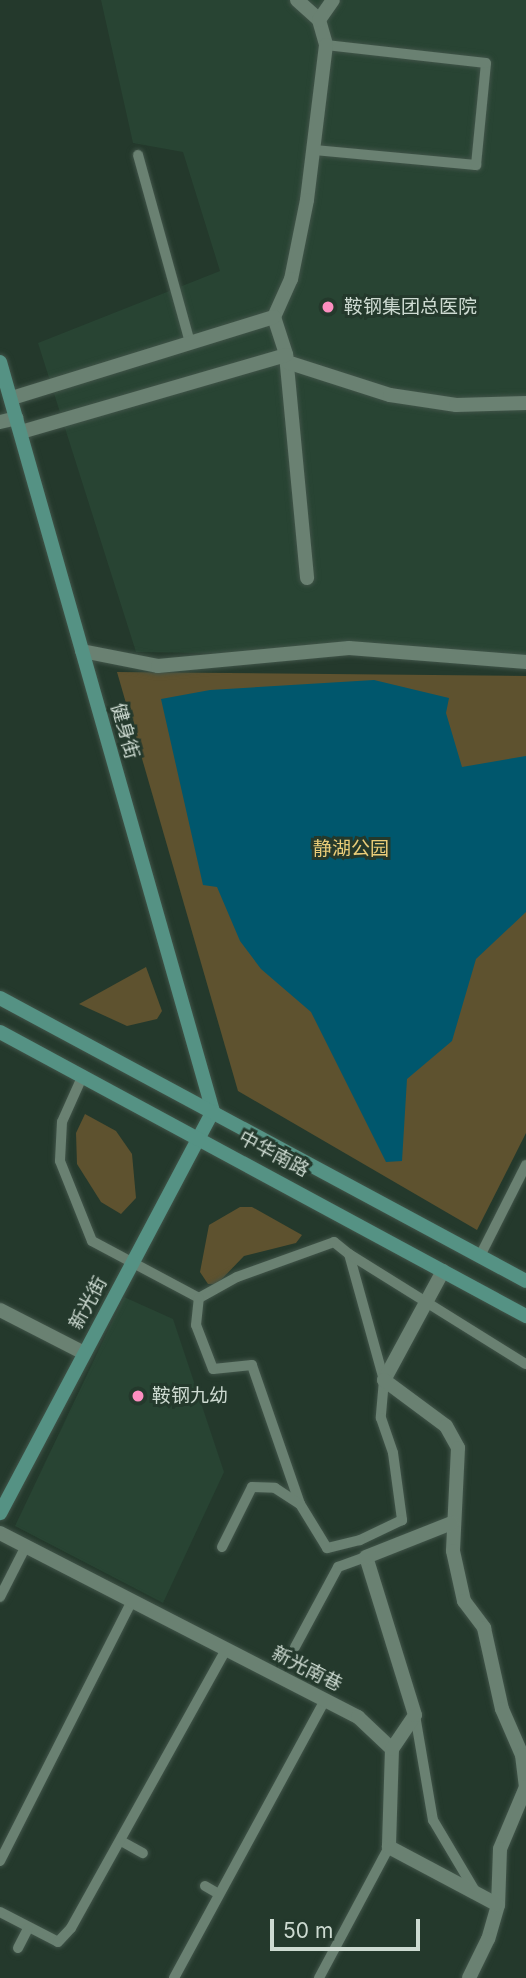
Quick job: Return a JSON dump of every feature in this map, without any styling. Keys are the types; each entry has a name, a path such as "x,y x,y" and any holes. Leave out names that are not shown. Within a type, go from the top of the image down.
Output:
{"main road":[{"name":"健身街","path":"1,371 12,398 212,1111"},
{"path":"0,998 526,1281"},
{"name":"中华南路","path":"0,1032 199,1136 526,1316"},
{"name":"新光街","path":"0,1513 212,1111"}],"street":[{"path":"297,0 319,20 326,45 314,150 292,279 274,317 286,358 307,578"},
{"path":"319,20 333,0"},
{"path":"12,398 274,317"},
{"path":"0,422 19,425 286,358 390,394 456,404 526,403"},
{"path":"82,651 158,666 349,648 526,662"},
{"path":"443,1271 384,1380 446,1426 458,1448 452,1523 464,1601 484,1628 502,1709 524,1755 526,1787 500,1849 498,1905 469,1978"},
{"path":"0,1310 84,1353"},
{"path":"452,1523 366,1557 415,1714 392,1749 388,1847 498,1905"},
{"name":"新光南巷","path":"0,1533 358,1717 392,1749"}],"lane":[{"path":"314,150 476,165 486,63 326,45"},
{"path":"138,155 190,343"},
{"path":"83,1075 62,1122 61,1161 92,1241 130,1265 200,1298"},
{"path":"480,1256 526,1165"},
{"path":"200,1298 237,1276 334,1242 526,1364"},
{"path":"200,1298 196,1325 213,1369 252,1365 299,1504 327,1548 360,1541 402,1520 393,1453 381,1418 384,1380 349,1254"},
{"path":"222,1547 252,1487 275,1488 299,1504"},
{"path":"0,1597 26,1546"},
{"path":"295,1647 338,1567 366,1557"},
{"path":"0,1861 132,1601"},
{"path":"0,1912 58,1942 121,1841 226,1650"},
{"path":"174,1978 325,1700"},
{"path":"415,1714 433,1820 479,1895"},
{"path":"121,1841 143,1853"},
{"path":"319,1978 388,1847"},
{"path":"205,1886 219,1894"},
{"path":"18,1948 28,1928"}],"shaded area":[{"name":"鞍钢集团总医院","path":"101,0 526,0 526,658 136,652 38,343 220,271 183,152 133,143"},
{"name":"鞍钢九幼","path":"124,1297 173,1319 224,1472 163,1603 15,1526"}],"green space":[{"name":"静湖公园","path":"117,672 526,676 526,1133 477,1230 238,1091"},
{"path":"146,967 162,1011 157,1019 127,1026 79,1004"},
{"path":"85,1114 116,1131 132,1154 136,1198 121,1214 101,1202 77,1164 76,1133"},
{"path":"240,1207 252,1207 302,1235 296,1243 244,1256 217,1284 208,1284 200,1272 209,1225"}],"water":[{"name":"静湖公园","path":"374,680 449,698 446,713 462,767 526,756 526,912 476,959 452,1041 407,1079 402,1161 386,1162 311,1012 261,969 240,941 217,887 203,885 161,699 210,690"}],"place":[{"name":"鞍钢集团总医院","path":"328,307"},
{"name":"鞍钢九幼","path":"138,1396"}]}
